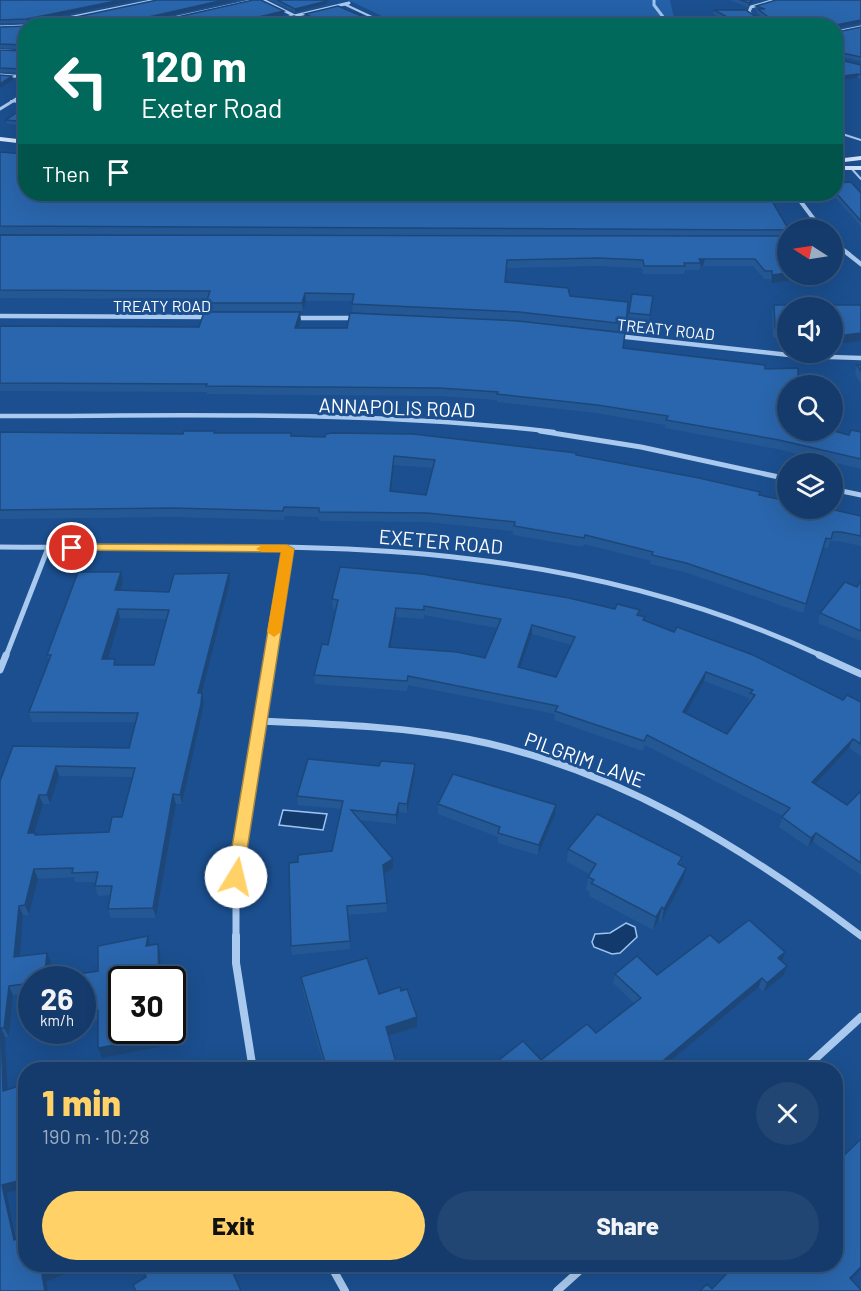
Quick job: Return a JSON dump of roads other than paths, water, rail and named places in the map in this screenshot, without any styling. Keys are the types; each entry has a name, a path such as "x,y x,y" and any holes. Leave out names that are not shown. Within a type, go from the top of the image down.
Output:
{"main road":[{"path":"0,140 18,141"},
{"path":"843,160 861,158"},
{"path":"843,168 861,168"}],"street":[{"path":"67,18 156,0"},
{"path":"263,0 300,18"},
{"path":"753,17 749,12 751,7 776,0"},
{"path":"283,18 349,3"},
{"path":"0,27 18,26"},
{"path":"843,31 861,27"},
{"path":"0,75 18,76"},
{"path":"0,109 18,97"},
{"path":"800,201 814,219"},
{"path":"843,249 861,264"},
{"name":"TREATY ROAD","path":"0,316 209,317"},
{"path":"291,318 359,318"},
{"name":"TREATY ROAD","path":"611,335 798,356 861,358"},
{"name":"ANNAPOLIS ROAD","path":"0,416 366,418 456,422 553,432 640,447 777,477"},
{"path":"843,491 861,495"},
{"name":"EXETER ROAD","path":"0,547 287,549 421,554 501,562 579,576 701,610 823,655 861,674"},
{"path":"0,669 48,548"},
{"path":"251,1062 236,963 236,877 287,549"},
{"name":"PILGRIM LANE","path":"259,721 406,729 487,744 589,775 669,808 739,849 813,897 861,936"},
{"path":"812,1062 861,1017"},
{"path":"334,1272 345,1291"},
{"path":"557,1291 578,1272"}],"lane":[{"path":"171,18 253,0"},
{"path":"344,4 374,18"},
{"path":"0,50 18,51"},
{"path":"11,101 18,102"},
{"path":"843,134 861,140"},
{"path":"851,168 861,179"}],"waterway":[{"path":"654,0 654,5 664,18"}]}
